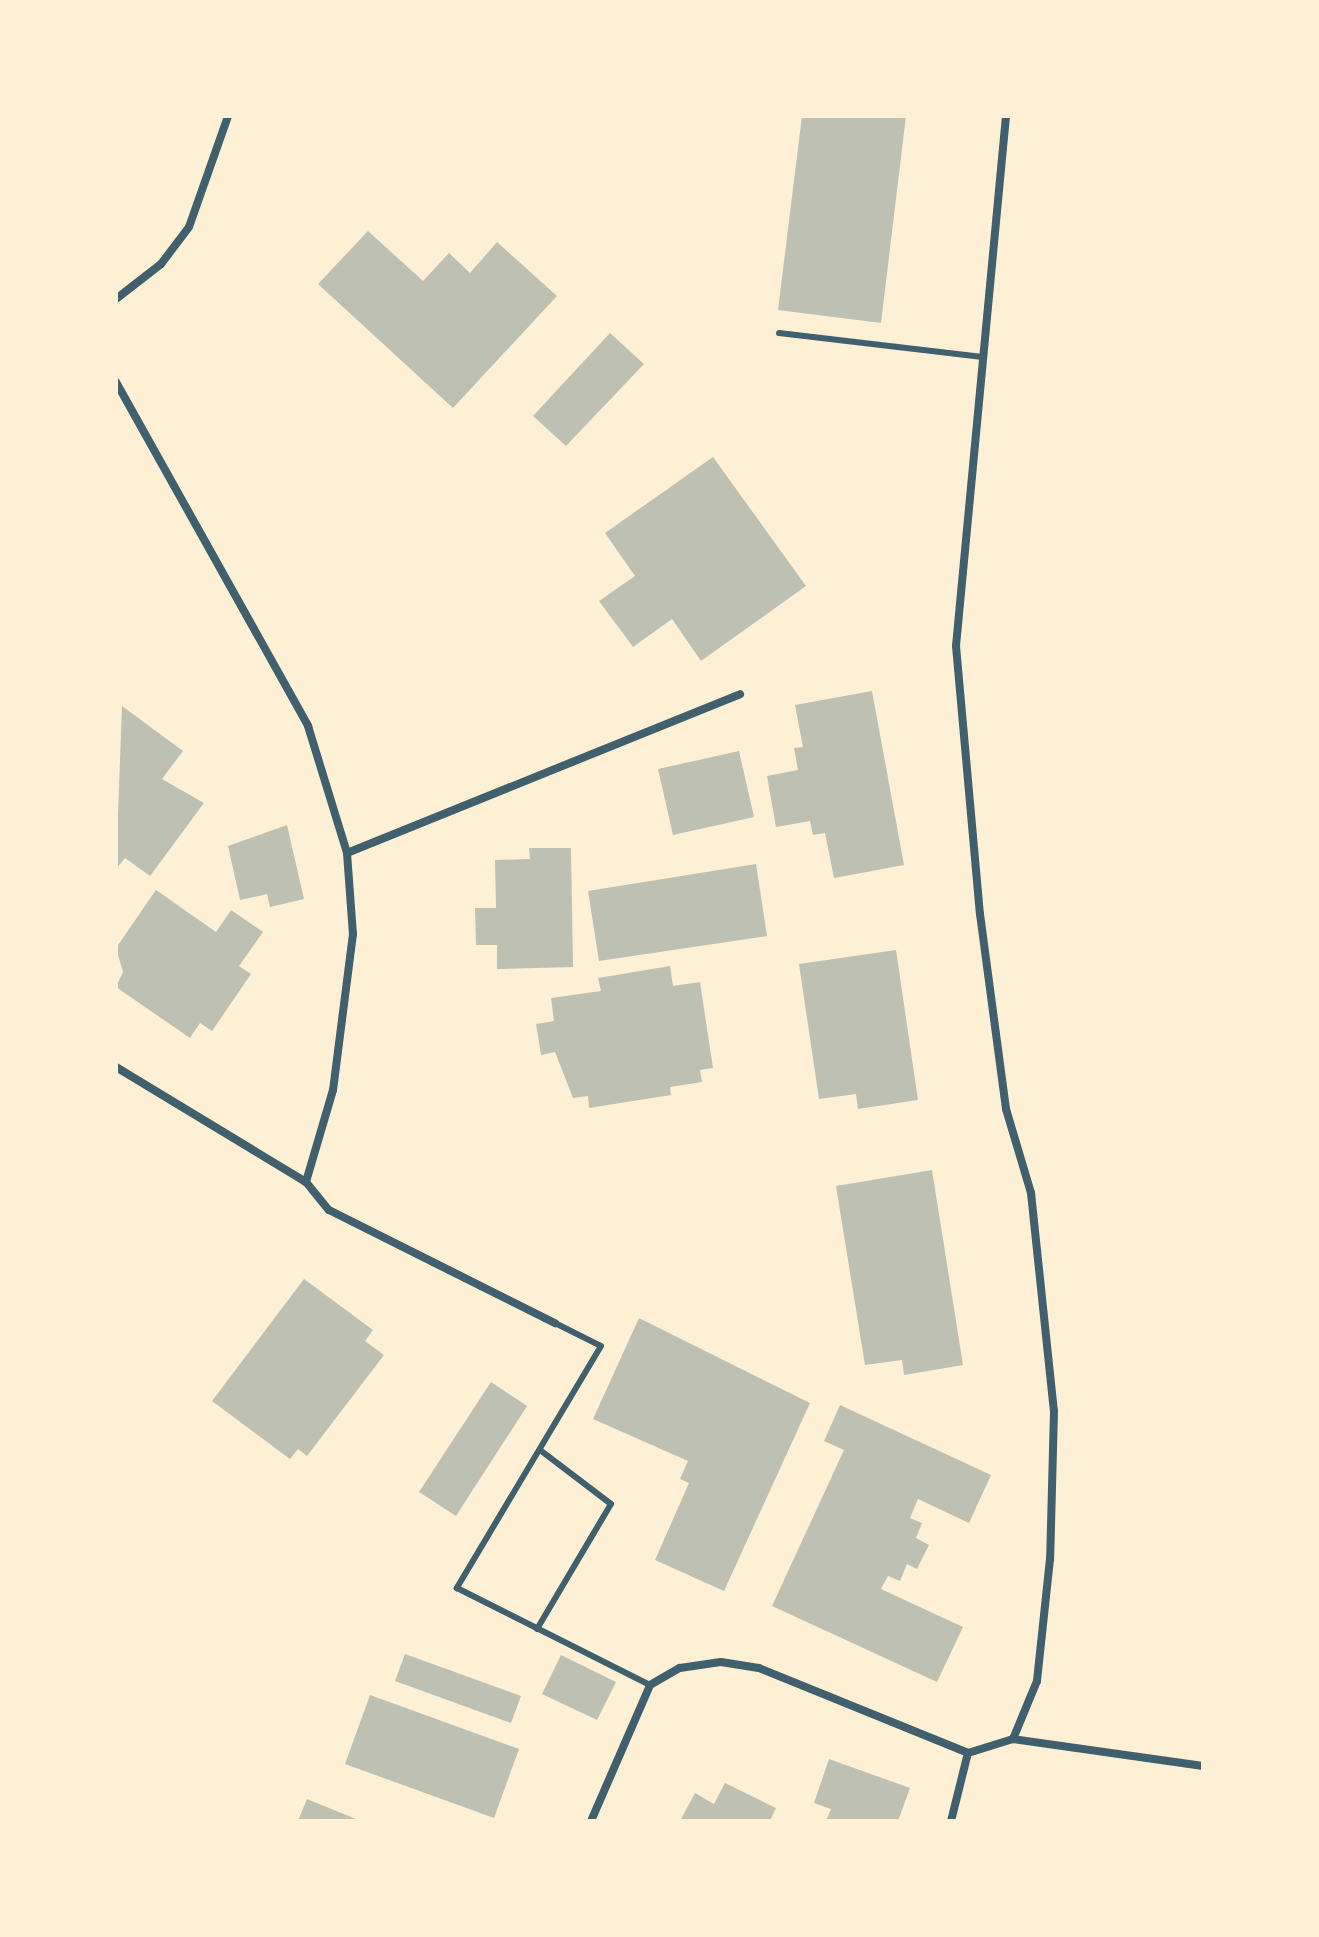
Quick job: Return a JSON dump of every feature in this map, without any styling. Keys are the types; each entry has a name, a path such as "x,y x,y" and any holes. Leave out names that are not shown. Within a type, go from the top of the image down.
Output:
{"street":[{"path":"116,299 161,264 189,227 228,116"},
{"path":"1006,116 957,591 960,729 1006,1109 1031,1193 1054,1411 1050,1559 1037,1681 1013,1739"},
{"path":"116,382 308,726 347,853 353,934 333,1090 306,1182"},
{"path":"347,853 740,694"},
{"path":"116,1067 306,1182 329,1210 555,1323"},
{"path":"591,1821 650,1685 680,1668 721,1662 759,1668 968,1753 1013,1739 1203,1766"},
{"path":"951,1821 968,1753"}],"lane":[{"path":"779,333 983,357"},
{"path":"555,1323 601,1346 457,1588 650,1685"},
{"path":"537,1629 611,1504 540,1450"}],"building":[{"path":"802,116 906,116 881,323 778,310"},
{"path":"368,231 423,281 449,253 470,273 497,242 557,296 453,408 318,284"},
{"path":"610,333 644,364 566,446 533,416"},
{"path":"713,457 806,586 701,661 672,619 633,647 599,601 635,576 605,533"},
{"path":"872,691 904,865 834,878 825,833 813,835 810,821 776,827 767,776 798,770 794,748 803,747 795,705"},
{"path":"122,706 183,751 162,779 204,803 150,876 125,858 116,869"},
{"path":"739,751 754,817 673,835 658,769"},
{"path":"287,825 304,899 270,907 267,894 240,900 228,846"},
{"path":"529,848 571,848 573,967 497,969 497,945 476,945 475,908 496,908 495,860 530,859"},
{"path":"756,864 767,936 599,961 588,891"},
{"path":"156,890 216,932 231,910 263,932 239,966 251,974 212,1031 200,1023 190,1038 116,987 123,972 116,948"},
{"path":"896,950 918,1100 858,1109 856,1094 819,1099 799,964"},
{"path":"670,966 673,986 700,982 713,1068 700,1070 702,1082 670,1087 671,1095 589,1108 588,1096 573,1098 555,1052 541,1055 536,1024 554,1021 551,998 601,991 598,978"},
{"path":"932,1170 963,1365 904,1375 902,1360 865,1365 836,1186"},
{"path":"304,1279 373,1330 365,1341 384,1355 307,1456 298,1449 290,1459 212,1401"},
{"path":"639,1318 810,1403 724,1591 655,1560 689,1483 680,1479 688,1461 593,1419"},
{"path":"491,1382 527,1406 456,1516 419,1492"},
{"path":"840,1405 991,1475 969,1523 918,1499 910,1518 922,1523 916,1538 929,1545 917,1569 907,1564 900,1581 888,1576 881,1589 963,1627 937,1682 772,1606 844,1450 824,1441"},
{"path":"405,1654 521,1696 511,1723 395,1681"},
{"path":"561,1655 616,1682 597,1720 542,1694"},
{"path":"370,1695 519,1749 494,1818 345,1764"},
{"path":"829,1759 910,1788 898,1821 826,1821 831,1809 814,1803"},
{"path":"725,1783 776,1808 770,1821 680,1821 695,1793 714,1804"},
{"path":"307,1799 361,1821 298,1821"}]}
